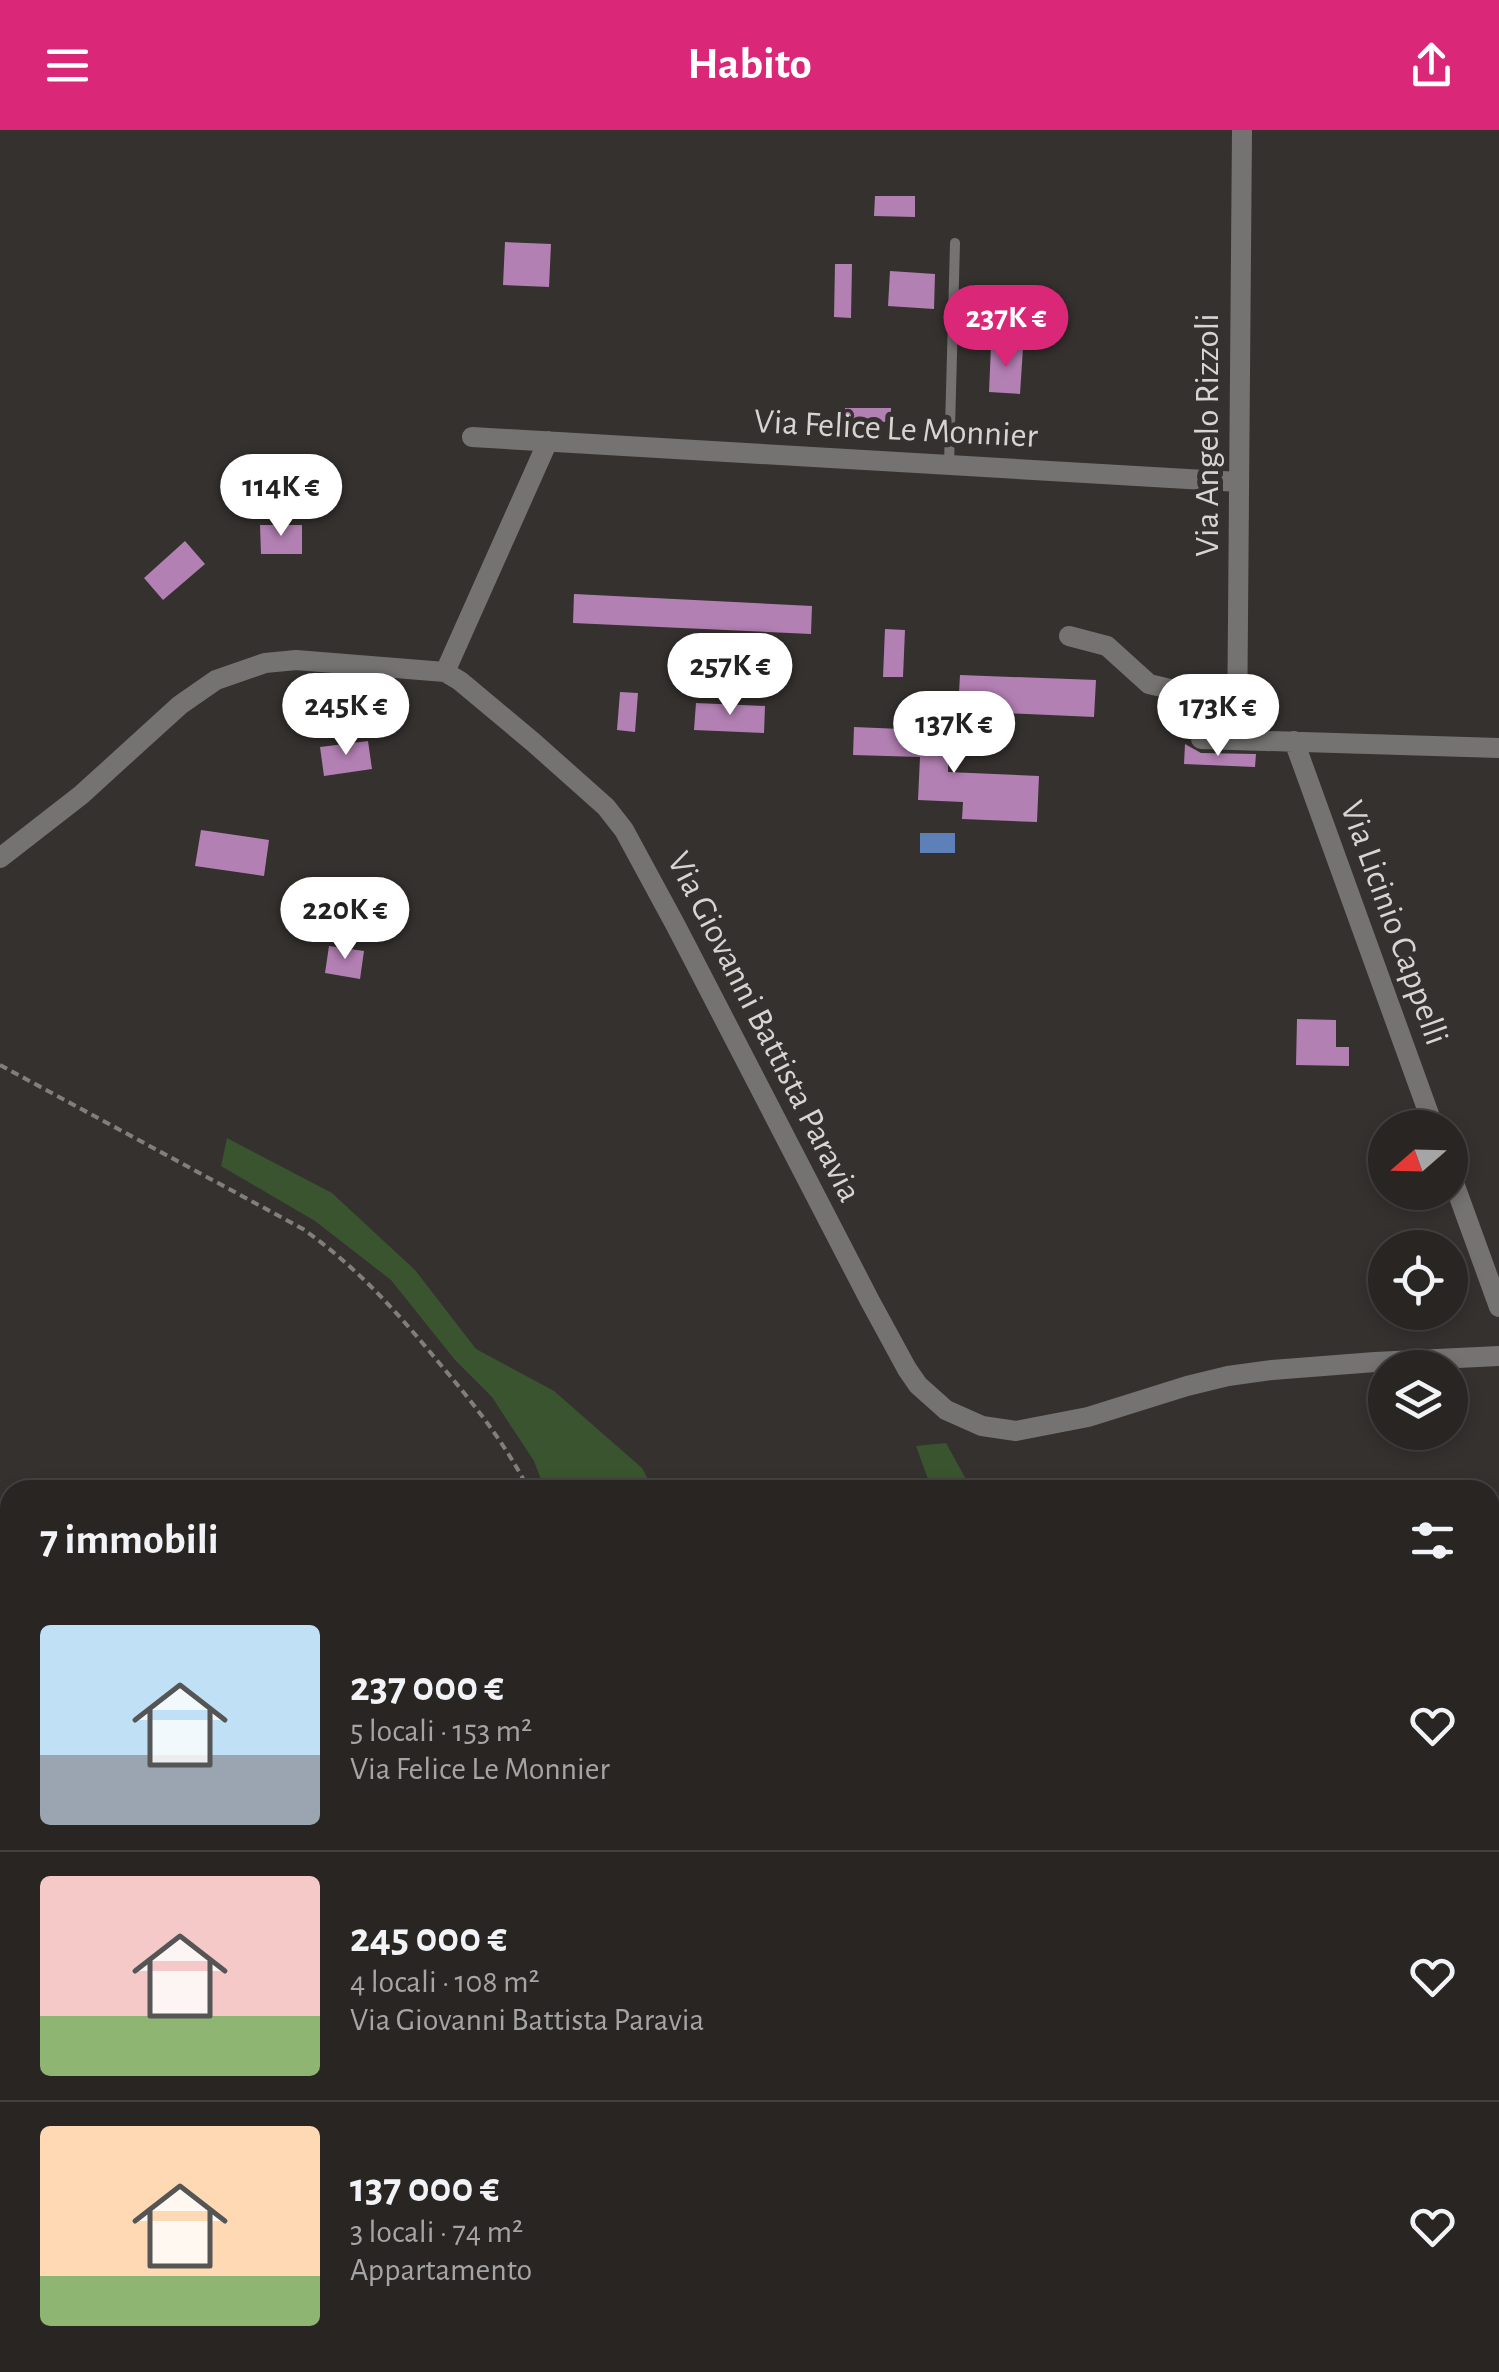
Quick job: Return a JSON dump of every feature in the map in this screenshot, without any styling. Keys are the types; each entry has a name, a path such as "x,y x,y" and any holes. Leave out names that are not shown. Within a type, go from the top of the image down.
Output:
{"street":[{"name":"Via Angelo Rizzoli","path":"1237,740 1242,130"},
{"name":"Via Felice Le Monnier","path":"472,437 1239,482"},
{"path":"0,858 81,796 180,705 216,680 265,663 296,660 445,672 548,441"},
{"path":"1069,636 1107,646 1149,684 1238,705"},
{"name":"Via Giovanni Battista Paravia","path":"445,672 460,680 533,742 606,807 624,830 898,1352 918,1386 946,1410 982,1426 1016,1430 1088,1416 1242,1374 1499,1356"},
{"path":"1201,739 1499,748"},
{"name":"Via Licinio Cappelli","path":"1294,741 1427,1110"},
{"path":"1464,1210 1499,1307"}],"lane":[{"path":"948,465 955,243"}],"path":[{"path":"0,1065 270,1211 337,1253 396,1311 488,1421 524,1480"}],"green space":[{"path":"227,1138 332,1193 415,1270 476,1349 554,1391 642,1468 649,1480 541,1480 534,1461 492,1397 455,1360 391,1280 315,1221 221,1166"},
{"path":"946,1443 966,1480 928,1480 916,1446"}],"water":[{"path":"920,833 955,833 955,853 920,853"}],"building":[{"path":"875,196 915,196 915,217 874,216"},
{"path":"505,242 551,244 549,287 503,285"},
{"path":"835,264 852,264 851,318 834,317"},
{"path":"890,271 935,274 934,309 888,306"},
{"path":"991,346 1023,348 1020,394 989,392"},
{"path":"845,408 891,408 891,422 845,421"},
{"path":"260,525 302,525 302,554 261,554"},
{"path":"185,541 205,564 163,600 144,578"},
{"path":"574,594 812,606 811,634 573,623"},
{"path":"885,629 905,630 903,677 883,677"},
{"path":"960,675 1096,680 1094,717 958,711"},
{"path":"301,684 331,686 330,707 300,705"},
{"path":"620,692 638,693 635,732 617,730"},
{"path":"696,703 765,706 764,733 694,730"},
{"path":"854,727 949,731 948,772 1039,776 1037,822 962,819 963,802 918,800 920,757 853,755"},
{"path":"368,741 372,769 324,776 320,747"},
{"path":"1185,744 1201,753 1256,754 1255,767 1184,764"},
{"path":"201,830 269,840 264,876 195,866"},
{"path":"329,946 364,951 360,979 325,973"},
{"path":"1297,1019 1336,1020 1336,1047 1349,1047 1349,1066 1296,1065"}]}
